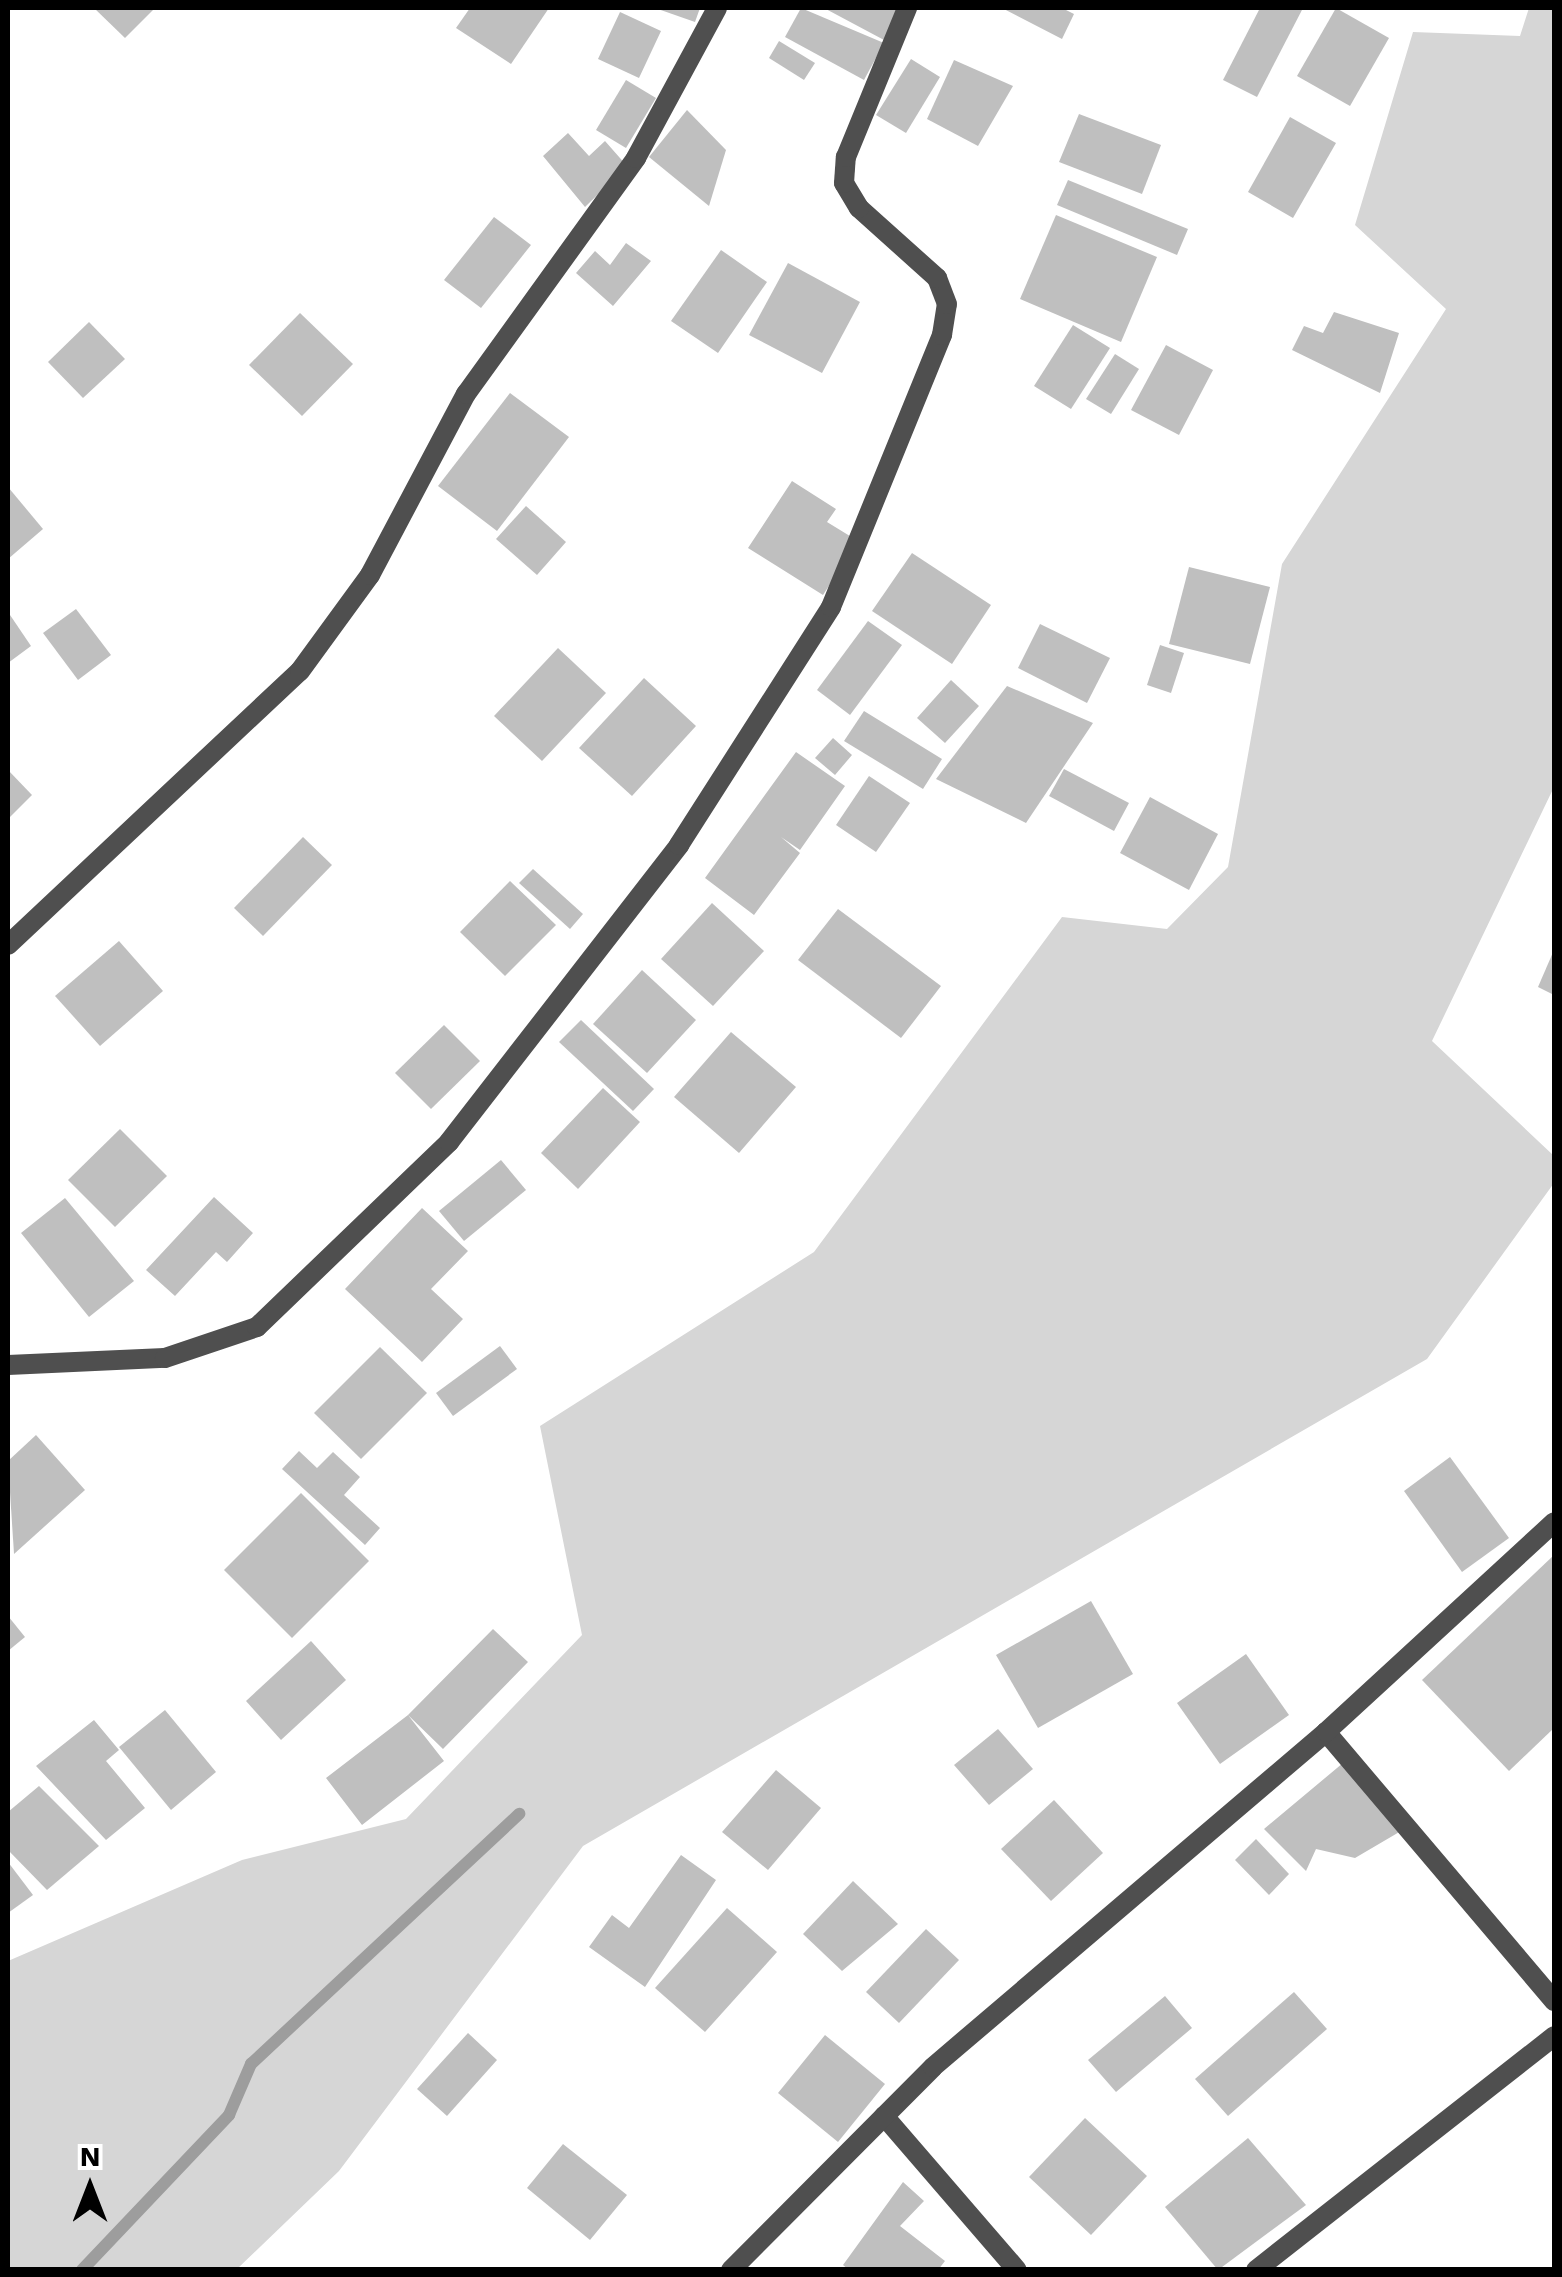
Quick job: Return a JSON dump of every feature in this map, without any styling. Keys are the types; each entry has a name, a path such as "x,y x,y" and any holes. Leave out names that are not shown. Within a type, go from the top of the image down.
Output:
{"street":[{"path":"8,946 300,671 370,576 466,394 636,158 717,8"},
{"path":"8,1366 165,1358 257,1328 449,1142 679,845 831,607 942,335 947,304 937,278 859,208 844,183 846,157 907,8"},
{"path":"731,2270 884,2116 1326,1732 1554,1522"},
{"path":"1326,1732 1554,2001"},
{"path":"1256,2270 1554,2036"},
{"path":"884,2116 1017,2270"}],"shaded area":[{"path":"1529,8 1554,8 1554,787 1432,1041 1554,1156 1554,1183 1427,1359 583,1846 339,2171 237,2269 8,2269 8,1961 242,1860 406,1819 582,1635 540,1426 814,1252 1062,917 1167,929 1228,867 1282,564 1446,309 1355,225 1413,32 1520,36"}],"building":[{"path":"94,8 155,8 125,38"},
{"path":"470,8 549,8 511,64 456,28"},
{"path":"655,8 700,8 695,22"},
{"path":"801,8 884,43 864,80 785,37"},
{"path":"824,8 902,8 884,40"},
{"path":"1002,8 1062,8 1074,14 1062,39"},
{"path":"1260,8 1303,8 1257,97 1223,80"},
{"path":"1336,8 1389,38 1350,106 1297,76"},
{"path":"620,12 661,31 639,78 598,59"},
{"path":"779,41 815,63 804,80 769,58"},
{"path":"911,59 940,77 906,133 876,115"},
{"path":"954,60 1013,86 978,146 927,119"},
{"path":"626,80 656,98 626,148 596,130"},
{"path":"687,110 726,150 709,206 649,157"},
{"path":"1079,114 1161,145 1142,194 1059,162"},
{"path":"1290,117 1336,143 1293,218 1248,192"},
{"path":"568,133 589,156 605,141 627,166 585,207 543,156"},
{"path":"1068,180 1188,229 1177,255 1057,205"},
{"path":"1056,215 1157,257 1121,342 1020,299"},
{"path":"494,217 531,245 481,308 444,280"},
{"path":"626,243 651,261 613,306 576,273 595,251 610,265"},
{"path":"721,250 767,282 718,353 671,321"},
{"path":"788,263 860,302 822,373 749,335"},
{"path":"1334,312 1399,333 1380,393 1292,350 1304,326 1323,333"},
{"path":"300,313 353,364 302,416 249,365"},
{"path":"89,322 125,359 83,398 48,362"},
{"path":"1073,325 1110,348 1071,409 1034,386"},
{"path":"1166,345 1213,370 1179,435 1131,410"},
{"path":"1115,354 1139,369 1111,414 1086,399"},
{"path":"510,393 569,437 497,531 438,486"},
{"path":"792,481 836,509 827,522 858,541 823,595 748,548"},
{"path":"8,487 43,529 8,559"},
{"path":"526,506 566,542 537,575 496,539"},
{"path":"912,553 991,605 952,664 872,611"},
{"path":"1189,567 1270,587 1250,664 1169,644"},
{"path":"76,609 111,655 78,680 43,633"},
{"path":"8,612 31,646 8,663"},
{"path":"868,621 902,645 850,715 817,690"},
{"path":"1040,624 1110,658 1087,703 1018,668"},
{"path":"1160,645 1184,653 1171,693 1147,685"},
{"path":"558,648 606,693 542,761 494,716"},
{"path":"644,678 696,726 632,796 579,748"},
{"path":"951,680 979,706 945,743 917,718"},
{"path":"1007,686 1093,723 1026,823 936,779"},
{"path":"864,711 942,759 923,789 844,741"},
{"path":"833,738 852,755 835,775 815,758"},
{"path":"796,752 845,786 800,850 781,837 800,853 754,915 705,878"},
{"path":"1064,769 1129,803 1114,831 1049,796"},
{"path":"8,770 32,795 8,819"},
{"path":"869,776 910,803 876,852 836,825"},
{"path":"1150,797 1218,834 1189,890 1120,853"},
{"path":"303,837 332,865 263,936 234,908"},
{"path":"533,869 583,914 570,929 519,883"},
{"path":"510,881 556,925 505,976 460,932"},
{"path":"712,903 764,951 713,1006 661,959"},
{"path":"838,909 941,986 901,1038 798,960"},
{"path":"119,941 163,991 100,1046 55,996"},
{"path":"1554,950 1554,995 1538,987"},
{"path":"642,970 696,1020 647,1073 593,1024"},
{"path":"581,1020 654,1089 633,1111 559,1042"},
{"path":"444,1025 480,1061 431,1109 395,1073"},
{"path":"731,1032 796,1087 739,1153 674,1097"},
{"path":"603,1088 640,1122 578,1189 541,1153"},
{"path":"120,1129 167,1176 115,1227 68,1180"},
{"path":"501,1160 526,1190 464,1241 439,1211"},
{"path":"214,1197 253,1233 227,1262 216,1252 175,1296 146,1270"},
{"path":"65,1198 134,1281 89,1317 21,1233"},
{"path":"422,1208 468,1251 431,1289 463,1319 422,1362 345,1289"},
{"path":"500,1346 517,1369 453,1416 436,1393"},
{"path":"380,1347 427,1393 361,1459 314,1413"},
{"path":"36,1435 85,1490 14,1554 8,1461"},
{"path":"299,1451 317,1468 333,1452 360,1477 344,1495 380,1528 365,1545 282,1469"},
{"path":"1450,1457 1509,1538 1462,1572 1404,1491"},
{"path":"301,1493 369,1561 292,1638 224,1570"},
{"path":"1554,1555 1554,1728 1509,1771 1422,1680"},
{"path":"1091,1601 1133,1674 1038,1728 996,1655"},
{"path":"8,1616 25,1637 8,1651"},
{"path":"493,1629 528,1662 443,1749 408,1715"},
{"path":"311,1641 346,1680 281,1740 246,1701"},
{"path":"1246,1654 1289,1715 1220,1764 1177,1703"},
{"path":"165,1710 216,1772 171,1810 119,1747"},
{"path":"408,1715 444,1761 362,1825 326,1778"},
{"path":"94,1720 119,1750 106,1761 145,1808 106,1840 36,1766"},
{"path":"998,1729 1033,1769 989,1805 954,1765"},
{"path":"1343,1763 1401,1831 1355,1858 1316,1849 1306,1871 1264,1829"},
{"path":"776,1770 821,1808 768,1870 722,1832"},
{"path":"39,1786 99,1846 47,1890 8,1850 8,1812"},
{"path":"1054,1800 1103,1853 1051,1901 1001,1849"},
{"path":"1256,1839 1289,1874 1269,1895 1235,1860"},
{"path":"681,1855 716,1880 645,1987 589,1947 612,1915 629,1928"},
{"path":"8,1862 33,1895 8,1913"},
{"path":"853,1881 898,1924 842,1971 803,1934"},
{"path":"727,1908 777,1952 705,2032 655,1988"},
{"path":"926,1929 959,1960 899,2023 866,1992"},
{"path":"1294,1992 1327,2029 1228,2116 1195,2079"},
{"path":"1165,1996 1192,2028 1116,2092 1088,2060"},
{"path":"468,2033 497,2060 447,2116 417,2089"},
{"path":"825,2035 885,2084 838,2142 778,2093"},
{"path":"1085,2118 1147,2176 1091,2235 1029,2177"},
{"path":"1248,2138 1306,2205 1218,2270 1165,2207"},
{"path":"563,2144 627,2195 590,2240 527,2188"},
{"path":"903,2182 924,2201 900,2226 945,2261 938,2270 849,2270 843,2265"}],"waterway":[{"path":"82,2270 229,2115 251,2064 519,1814"}]}
